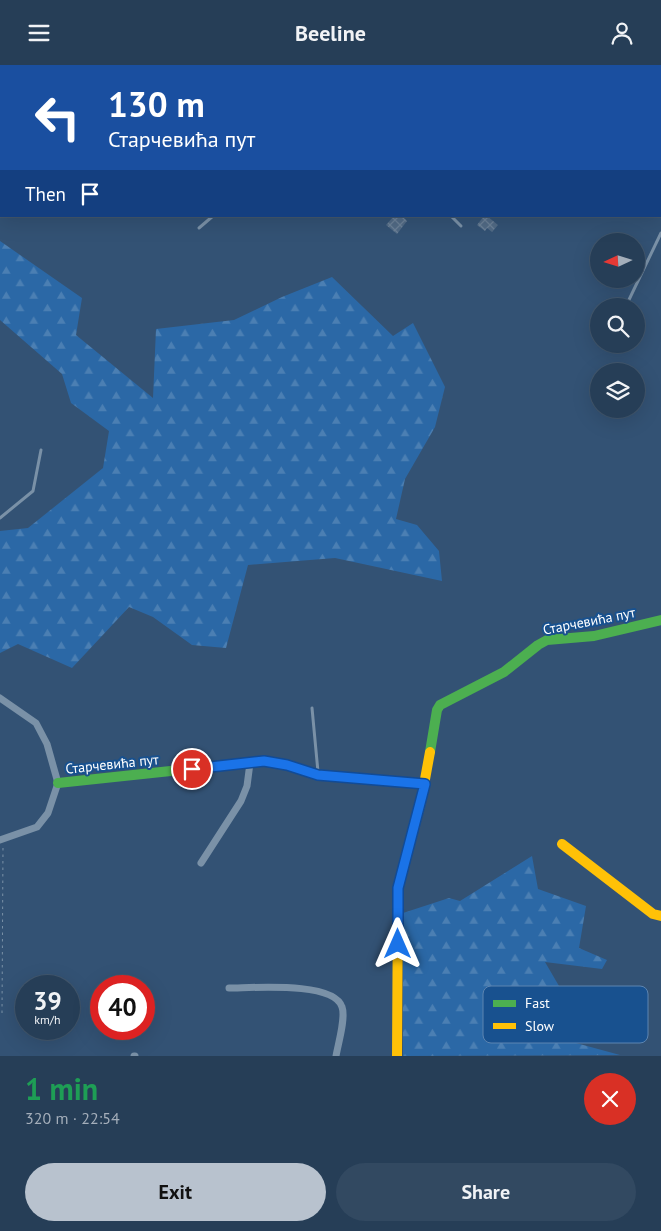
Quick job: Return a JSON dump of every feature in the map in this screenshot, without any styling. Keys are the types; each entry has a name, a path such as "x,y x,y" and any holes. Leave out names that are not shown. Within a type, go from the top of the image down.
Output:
{"street":[{"name":"Старчевића пут","path":"397,1056 398,888 425,784 440,705 504,672 538,645 547,641 561,638 594,636 661,620"},
{"name":"Старчевића пут","path":"0,698 36,723 47,744 58,783 264,761 287,765 318,775 425,784"},
{"path":"201,863 241,801 247,786 250,763"},
{"path":"2,839 37,827 48,813 58,783"},
{"path":"562,844 653,914 661,916"},
{"path":"229,988 304,989 324,992 334,997 342,1004 344,1012 336,1056"}],"lane":[{"path":"199,228 212,217"},
{"path":"452,217 461,226"},
{"path":"630,298 661,233"},
{"path":"0,518 33,491 41,450"},
{"path":"312,708 318,775"}],"path":[{"path":"2,839 2,1013"}],"green space":[{"path":"0,241 82,298 76,335 153,398 156,329 234,320 282,297 332,277 393,336 413,323 445,387 435,427 405,479 396,519 417,525 439,551 442,581 335,558 248,565 226,648 192,645 153,617 129,607 72,668 18,644 0,653 0,531 28,528 103,468 109,431 71,403 62,374 0,320"},
{"path":"532,856 538,889 586,906 579,948 607,960 602,969 545,962 559,986 483,986 483,1043 576,1043 620,1055 403,1056 403,913 449,898 460,901"}],"building":[{"path":"393,217 403,217 407,221 397,234 386,225"},
{"path":"483,217 488,217 498,225 492,232 487,228 485,231 477,225"}],"traffic: fast":[{"path":"430,752 437,710 440,705 504,672 538,645 547,640 594,636 661,620"},
{"path":"58,783 264,761 287,765 318,775 425,784"}],"traffic: slow":[{"path":"397,1056 398,888 421,801 430,752"},
{"path":"562,844 653,914 661,916"}],"route":[{"path":"192,769 264,761 287,765 318,775 425,784 398,888 398,944"}]}
